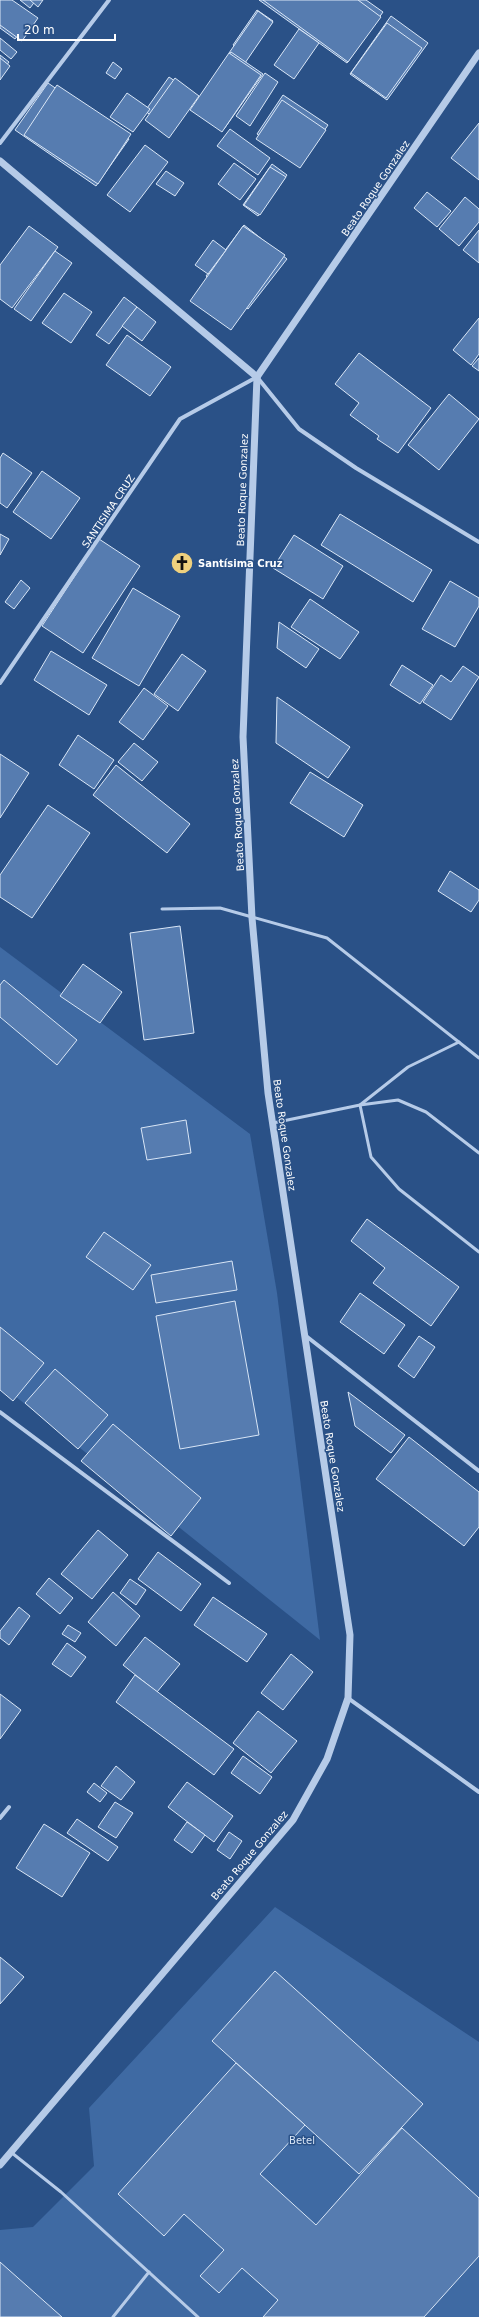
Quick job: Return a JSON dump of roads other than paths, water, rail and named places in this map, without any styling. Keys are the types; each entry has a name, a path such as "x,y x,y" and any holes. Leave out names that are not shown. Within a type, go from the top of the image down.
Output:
{"street":[{"path":"0,144 109,0"},
{"name":"Beato Roque Gonzalez","path":"0,2165 293,1820 327,1759 348,1698 350,1635 273,1123 252,918 243,737 257,377 479,53"},
{"path":"0,161 257,377 299,429 356,468 478,541"},
{"name":"SANTISIMA CRUZ","path":"0,683 180,419 257,377"},
{"path":"305,1336 479,1471"},
{"path":"0,1412 229,1583"},
{"path":"348,1698 479,1792"},
{"path":"0,1818 9,1808"}],"lane":[{"path":"162,910 220,908 327,938 479,1058"},
{"path":"360,1105 408,1067 459,1042"},
{"path":"273,1123 360,1105 398,1100 426,1112 479,1153"},
{"path":"360,1105 371,1157 399,1189 479,1252"},
{"path":"12,2152 61,2192 198,2317"},
{"path":"113,2317 149,2272"}],"place":[{"name":"Santísima Cruz","path":"182,563"}],"park label":[{"name":"Betel","path":"302,2140"}]}
